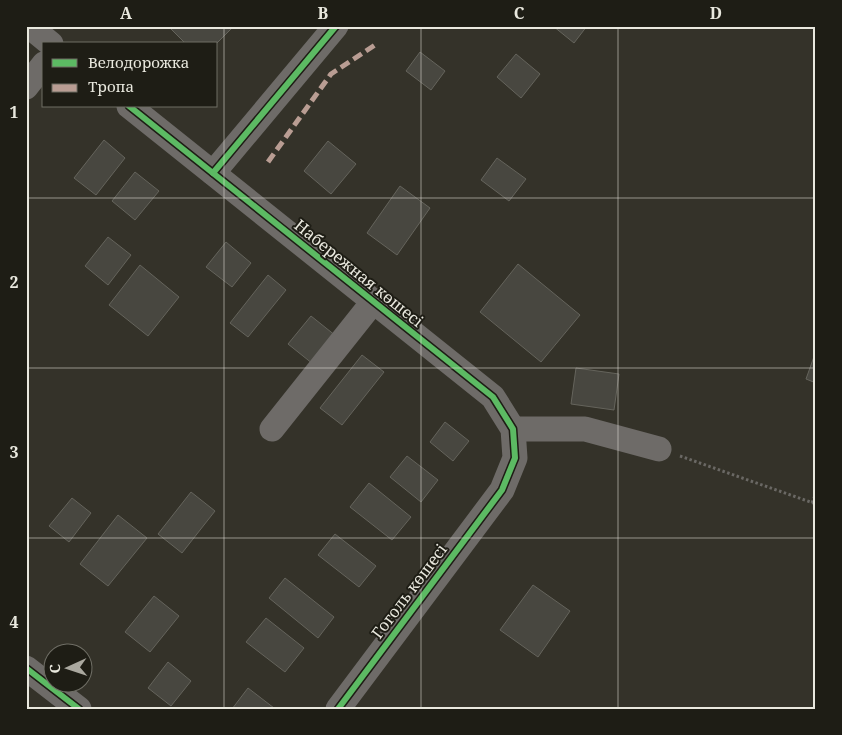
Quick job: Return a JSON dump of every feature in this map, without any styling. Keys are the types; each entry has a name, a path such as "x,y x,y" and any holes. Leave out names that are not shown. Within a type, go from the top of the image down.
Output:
{"street":[{"path":"29,26 49,42"},
{"path":"213,173 336,26"},
{"path":"26,86 42,66"},
{"name":"Набережная көшесі","path":"132,108 493,397 513,429 515,458 502,490"},
{"path":"272,428 373,302"},
{"path":"513,429 585,429 659,449"},
{"name":"Гоголь көшесі","path":"338,709 502,490"},
{"path":"26,668 79,709"}],"path":[{"path":"659,449 814,503 816,493"}],"building":[{"path":"168,26 234,26 218,42 184,42"},
{"path":"553,26 587,26 574,43"},
{"path":"420,52 445,71 431,90 406,71"},
{"path":"516,54 540,74 521,98 497,77"},
{"path":"104,140 125,158 96,195 74,178"},
{"path":"328,141 356,164 331,194 304,171"},
{"path":"497,158 526,179 509,201 481,180"},
{"path":"135,172 159,191 135,220 112,201"},
{"path":"400,186 430,208 397,255 367,233"},
{"path":"108,237 131,255 108,285 85,266"},
{"path":"226,242 251,263 232,287 206,267"},
{"path":"518,264 580,315 541,362 480,312"},
{"path":"140,265 179,297 148,336 109,305"},
{"path":"268,275 286,290 248,337 230,323"},
{"path":"311,316 336,336 313,364 288,344"},
{"path":"816,351 816,383 806,379"},
{"path":"362,355 384,372 342,425 320,408"},
{"path":"576,368 619,374 614,410 571,404"},
{"path":"445,422 469,441 453,461 430,442"},
{"path":"407,456 438,480 421,502 390,477"},
{"path":"369,483 411,517 392,540 350,507"},
{"path":"191,492 215,511 182,553 158,534"},
{"path":"72,498 91,513 69,542 49,526"},
{"path":"118,515 147,538 108,586 80,564"},
{"path":"335,534 376,566 359,587 318,555"},
{"path":"285,578 334,617 318,638 269,598"},
{"path":"533,585 570,611 538,657 500,630"},
{"path":"154,596 179,616 150,652 125,632"},
{"path":"266,618 304,648 285,672 246,642"},
{"path":"168,662 191,681 171,706 148,688"},
{"path":"248,688 274,708 232,709"}],"marked path":[{"path":"268,162 331,74 375,45"}],"cycle path":[{"path":"213,173 336,26"},
{"path":"132,108 493,397 513,429 515,458 502,490 338,709"},
{"path":"26,668 79,709"}]}
